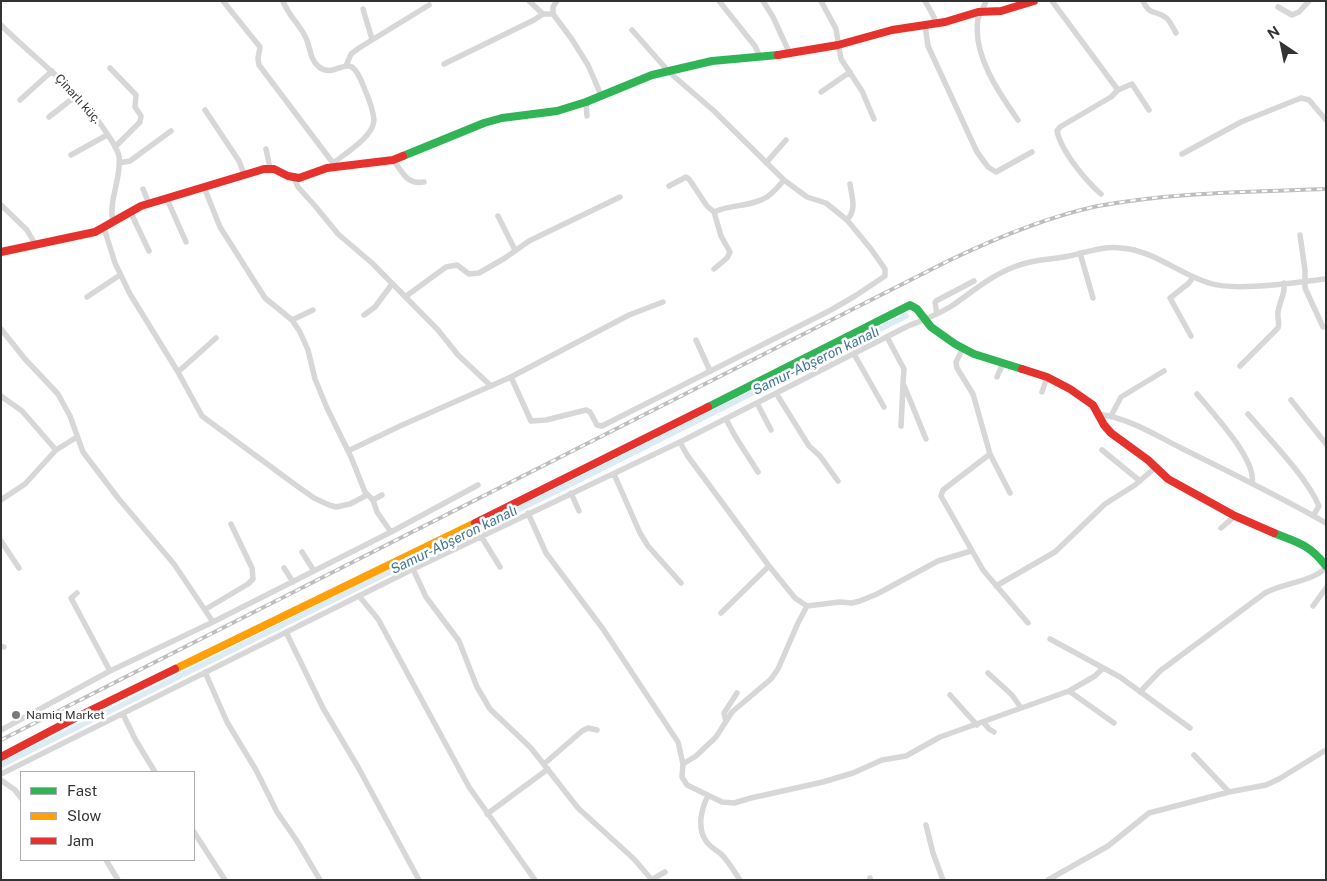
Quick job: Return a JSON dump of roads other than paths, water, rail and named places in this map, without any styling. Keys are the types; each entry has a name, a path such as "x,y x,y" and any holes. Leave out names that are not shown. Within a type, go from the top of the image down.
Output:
{"street":[{"path":"223,1 260,47 259,65 333,165"},
{"path":"283,1 306,38 310,55 316,64 326,70 346,66 351,67 358,76 368,97 374,120 372,127 364,138 333,165"},
{"path":"529,1 543,14"},
{"path":"556,1 552,14 571,38 588,65 601,95"},
{"path":"719,1 755,46 760,57"},
{"path":"763,1 773,17 790,54"},
{"path":"821,1 836,29 841,59 869,105 874,119"},
{"path":"926,1 934,17 935,24"},
{"path":"986,1 978,21 979,38 986,65 995,86 1018,120"},
{"path":"1,252 89,233 104,228 130,210 244,174 270,168 294,178 333,165 393,160 484,123 502,118 557,112 646,77 712,61 790,54 838,46 892,30 956,20 981,12 1012,9 1034,1"},
{"path":"1052,1 1118,90"},
{"path":"1143,1 1149,11 1167,18 1176,33"},
{"path":"1278,8 1292,15 1299,12 1310,1"},
{"path":"346,66 351,54 372,39 429,5"},
{"path":"363,9 372,39"},
{"path":"444,64 543,14 552,14"},
{"name":"Çinarlı küç.","path":"1,25 77,95 90,110 115,147 119,163 112,212 113,221"},
{"path":"925,25 928,46 977,152 988,168 996,172 1032,152"},
{"path":"511,377 532,421 546,420 586,410 590,412 595,424 600,427 856,296 885,276 885,269 847,220 826,203 808,197 784,180 714,111 668,72 632,30"},
{"path":"110,68 136,95 135,107 142,119 115,147"},
{"path":"20,100 52,71"},
{"path":"821,92 850,72"},
{"path":"1101,194 1088,182 1073,162 1057,131 1060,127 1111,97 1118,90 1132,84 1149,110"},
{"path":"49,117 77,95"},
{"path":"1182,154 1241,122 1301,98 1309,100 1326,120"},
{"path":"586,102 587,116"},
{"path":"205,110 239,161 244,174"},
{"path":"119,163 130,161 171,130"},
{"path":"72,154 107,134"},
{"path":"766,163 786,140"},
{"path":"266,149 270,168"},
{"path":"393,160 414,184 424,182"},
{"path":"669,186 686,177 707,206 714,212 721,236 730,252 728,258 714,269"},
{"path":"294,178 298,187 334,230 366,257 438,330 458,355 491,386"},
{"path":"714,212 722,208 763,199 774,192 784,180"},
{"path":"847,220 854,210 850,184"},
{"path":"204,187 220,227 265,298 292,320 305,342 315,378 367,495 373,500 377,512 391,532"},
{"path":"143,189 149,204"},
{"path":"405,297 446,267 457,265 469,274 479,273 506,258 529,241 620,197"},
{"path":"167,199 186,242"},
{"path":"1,205 27,230 34,244"},
{"path":"130,210 149,250"},
{"path":"498,216 516,250"},
{"path":"104,228 120,275 202,416 314,498 336,507 350,504 367,495"},
{"path":"1300,235 1305,270 1305,288 1323,327"},
{"path":"1,774 413,569 680,442 887,337 937,314 990,278 1012,267 1034,260 1105,248 1124,248 1148,255 1193,277 1217,285 1242,286 1326,279"},
{"path":"1080,253 1093,298"},
{"path":"87,297 120,275"},
{"path":"1192,336 1170,298 1189,283 1193,277"},
{"path":"937,314 936,301 974,281"},
{"path":"1240,366 1278,328 1280,323 1278,313 1285,288 1284,283"},
{"path":"364,315 375,307 392,284"},
{"path":"348,451 511,377 602,328 663,302"},
{"path":"1,757 71,720 662,431 903,308 913,305 924,320 935,330 974,354 1047,377 1083,397 1093,406 1111,433 1156,467 1168,479 1235,516 1308,547 1316,553 1326,567 1315,575 1273,588 1265,593 1160,671 1140,692"},
{"path":"292,320 313,310"},
{"path":"1,329 25,359 58,394 70,416 83,452 107,485 174,564 214,622"},
{"path":"887,337 904,369 901,426"},
{"path":"178,372 216,338"},
{"path":"696,340 710,371"},
{"path":"963,348 956,362 957,368 976,401 990,454 1010,493"},
{"path":"854,354 884,407"},
{"path":"996,377 1004,363"},
{"path":"1111,416 1121,397 1164,371"},
{"path":"1042,392 1047,377"},
{"path":"903,383 926,439"},
{"path":"776,393 809,446 820,456 838,481"},
{"path":"1197,394 1243,454 1251,470 1252,483"},
{"path":"1,396 22,411 56,450"},
{"path":"1291,400 1326,444"},
{"path":"757,403 771,430"},
{"path":"1098,414 1111,416 1145,428 1326,523"},
{"path":"1248,414 1304,481 1319,506"},
{"path":"726,419 758,472"},
{"path":"1,500 25,484 56,450 77,436"},
{"path":"680,442 769,566 795,598 807,606 840,602 860,602 938,561 971,551"},
{"path":"1102,450 1140,481"},
{"path":"990,454 941,493 942,499 971,551 996,586 1028,623"},
{"path":"996,586 1055,552 1105,504 1140,481 1156,467"},
{"path":"614,474 640,533 648,546 681,583"},
{"path":"1,730 110,671 214,622 391,532 478,485"},
{"path":"571,494 580,511"},
{"path":"373,500 382,495"},
{"path":"1313,516 1319,506 1326,501"},
{"path":"528,513 546,553 602,629 678,742 683,764 681,772 684,782 708,796 728,804 822,782 853,773 882,760 906,756 929,742 1069,691 1095,676 1104,668"},
{"path":"1221,528 1235,516"},
{"path":"206,609 248,584 253,579 252,568 231,524"},
{"path":"482,536 500,567"},
{"path":"1,541 19,568"},
{"path":"302,552 314,571"},
{"path":"721,613 769,566"},
{"path":"284,568 293,582"},
{"path":"413,569 426,597 459,641 477,687 490,709 525,741 578,808 634,859 652,880 665,872"},
{"path":"1313,606 1326,588"},
{"path":"77,592 71,598 110,671"},
{"path":"359,596 378,619 469,787 535,880"},
{"path":"683,764 696,756 716,736 732,712 770,679 778,669 807,606"},
{"path":"286,632 323,708 358,767 419,880"},
{"path":"1050,639 1104,668 1190,728"},
{"path":"205,672 227,722 256,770 277,812 320,880"},
{"path":"988,673 1012,695 1021,708"},
{"path":"1069,691 1114,723"},
{"path":"726,722 724,713 737,693"},
{"path":"950,695 977,725"},
{"path":"123,714 135,739 154,771"},
{"path":"984,723 994,732"},
{"path":"487,814 546,767 582,730 588,728 596,730"},
{"path":"1048,880 1108,846 1149,813 1272,782 1326,750"},
{"path":"1194,754 1229,792"},
{"path":"1,780 15,790 20,797"},
{"path":"708,796 702,810 703,836 728,863 740,880"},
{"path":"926,825 932,853 943,880"},
{"path":"195,834 224,880"},
{"path":"107,861 118,880"}],"waterway":[{"name":"Samur-Abşeron kanalı","path":"1,765 571,484 906,316"}],"railway":[{"path":"1,740 948,261 1003,236 1059,216 1126,201 1212,193 1326,189"}],"place":[{"name":"Namiq Market","path":"16,715"}]}
